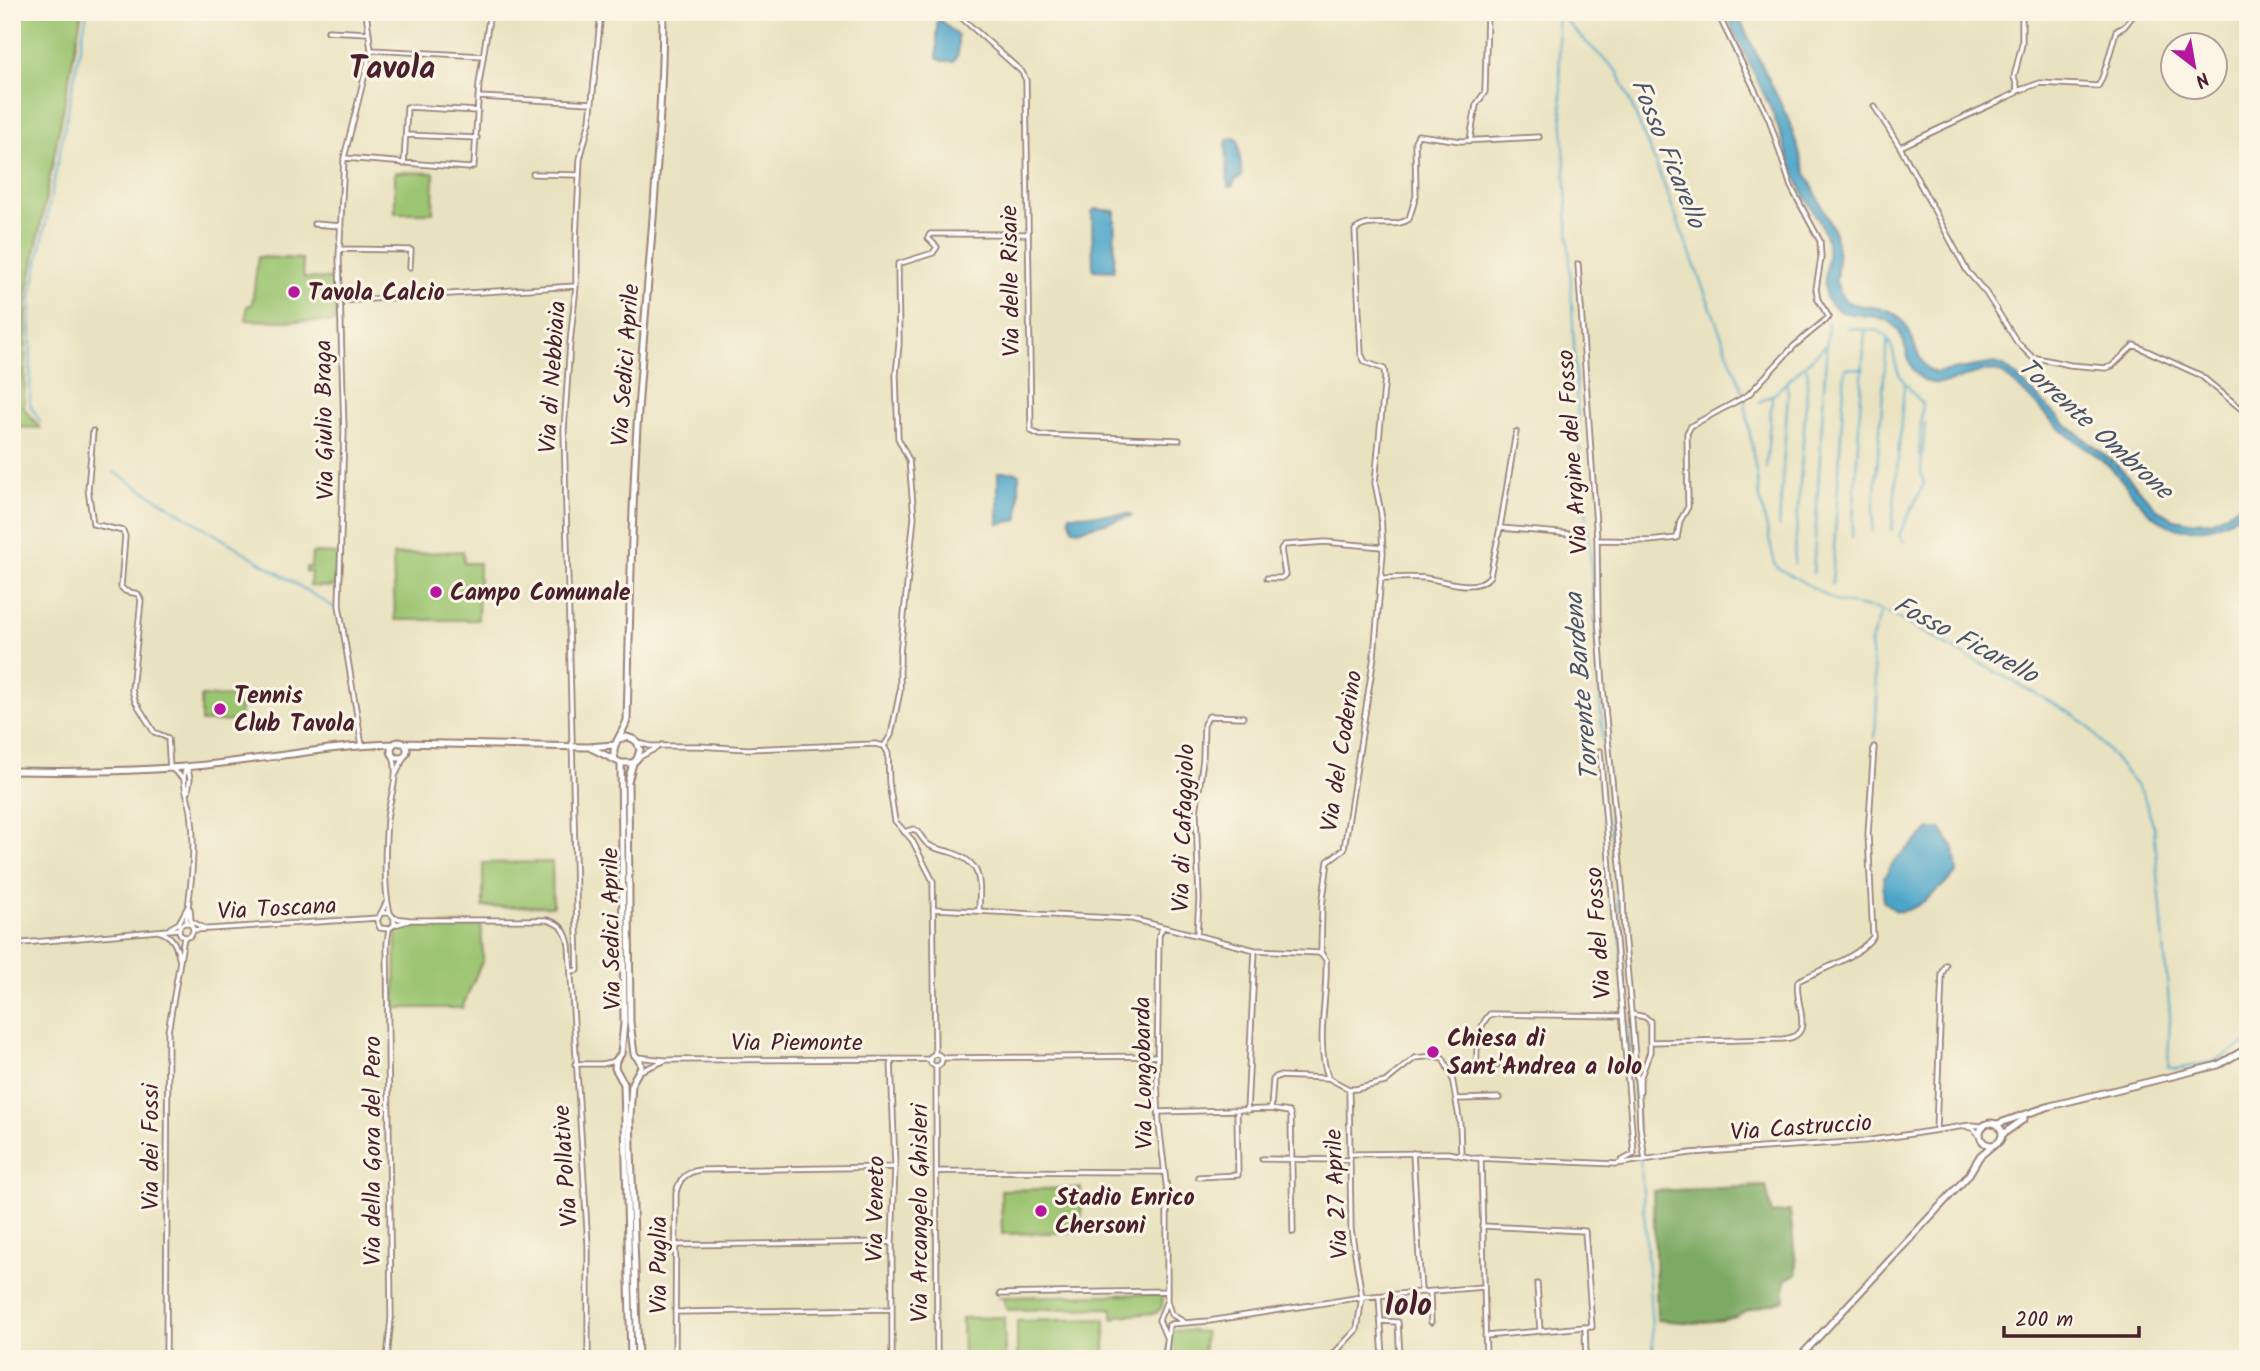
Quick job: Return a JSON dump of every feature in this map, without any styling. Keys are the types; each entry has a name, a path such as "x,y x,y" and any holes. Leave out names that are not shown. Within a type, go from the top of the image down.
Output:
{"main road":[{"name":"Via Sedici Aprile","path":"637,1358 630,1117 632,1083 641,1063 636,1055 630,1022 627,848 628,782 640,750 627,720 638,425 659,155 663,12"},
{"path":"615,759 614,745 627,720"},
{"path":"619,739 627,737 635,741"},
{"path":"394,748 398,758 422,744"},
{"path":"394,748 422,744 588,747 614,745"},
{"path":"12,771 171,769 362,746 406,747 405,754"},
{"path":"588,747 621,763 635,760"},
{"name":"Via Sedici Aprile","path":"621,763 624,1023 621,1054"},
{"path":"1980,1156 1983,1126 1990,1122 1997,1124 2050,1106 2218,1065 2248,1048"},
{"path":"636,1055 621,1054 616,1060 615,1068 622,1078 628,1079 638,1074"},
{"name":"Via Sedici Aprile","path":"622,1078 637,1358"},
{"path":"1798,1359 1968,1176 1980,1156 1998,1143 2003,1135 2036,1112"},
{"path":"1997,1124 2003,1135"},
{"path":"1980,1138 1986,1144 1993,1145"}],"street":[{"name":"Via Giulio Braga","path":"362,746 340,605 344,431 340,249 344,158 371,50 366,12"},
{"path":"344,158 469,169 474,166 478,97 490,12"},
{"name":"Via di Nebbiaia","path":"573,746 564,460 569,344 576,286 581,149 593,103 601,12"},
{"name":"Via delle Risaie","path":"955,12 1021,72 1026,80 1031,431 1040,435 1179,440"},
{"path":"1487,12 1485,92 1476,105 1470,140 1539,137"},
{"path":"1597,540 1649,541 1676,538 1688,507 1687,433 1691,426 1741,400 1794,345 1829,317 1818,300 1816,289 1821,258 1820,241 1791,187 1769,119 1717,12"},
{"path":"2017,91 2014,77 2022,44 2022,12"},
{"path":"1900,146 2011,97 2017,91 2040,83 2098,86 2103,80 2104,66 2116,31 2124,27 2136,12"},
{"path":"328,31 369,33"},
{"path":"371,50 483,57"},
{"path":"478,97 593,103"},
{"path":"1874,106 1900,146 1967,271 1986,293 2017,342 2032,357 2070,365 2106,368 2112,366 2134,345 2200,375 2245,412 2248,431"},
{"path":"404,164 407,107 478,111"},
{"path":"405,135 477,138"},
{"name":"Via del Coderino","path":"1321,953 1322,906 1328,860 1344,849 1351,813 1374,656 1384,547 1375,483 1385,376 1384,369 1365,362 1361,354 1354,233 1365,224 1401,223 1409,219 1416,195 1415,141 1418,135 1470,140"},
{"path":"533,174 579,175"},
{"path":"314,225 341,226"},
{"path":"884,746 891,735 900,691 900,654 914,517 909,460 898,438 895,375 899,344 898,264 933,253 937,247 928,238 930,234 1027,234"},
{"path":"340,249 411,250 410,268"},
{"name":"Via Argine del Fosso","path":"1578,264 1597,540 1598,617 1603,687 1645,1160"},
{"path":"340,301 576,286"},
{"path":"93,431 88,489 93,524 124,531 121,587 125,591 138,594 141,600 132,690 135,701 154,732 167,738 171,769 184,780"},
{"path":"1380,578 1426,578 1449,583 1482,583 1490,576 1516,432"},
{"path":"1500,528 1583,535"},
{"path":"1267,579 1285,575 1281,549 1284,545 1337,542 1384,547"},
{"name":"Via di Cafaggiolo","path":"1197,935 1199,900 1196,813 1203,759 1203,724 1207,717 1212,715 1243,718"},
{"path":"635,741 650,746 664,744 748,749 875,744 884,746 888,753 893,815 898,826 921,855 933,881 935,1054 930,1059 931,1064 941,1064 942,1058"},
{"path":"635,760 664,744"},
{"name":"Via Pollative","path":"571,971 578,970 573,746"},
{"path":"1651,1042 1796,1037 1801,1032 1802,1024 1797,994 1798,981 1847,960 1873,937 1868,834 1874,747"},
{"path":"394,748 395,776 387,822 387,900 394,925"},
{"name":"Via del Fosso","path":"1600,751 1634,1154 1616,1164"},
{"path":"395,776 405,754"},
{"path":"12,944 179,929 186,923 192,856 188,794 190,778 196,766"},
{"path":"187,767 190,778"},
{"path":"187,767 183,773 188,794"},
{"path":"904,832 914,829 928,845 971,862 980,880 979,910"},
{"path":"387,900 383,913 378,918 381,927 389,929 410,920"},
{"path":"189,903 191,921 207,929"},
{"path":"168,929 179,923 189,903"},
{"path":"935,909 1132,919 1162,929 1255,950 1321,953 1327,964 1323,1032 1328,1078"},
{"path":"383,913 390,913"},
{"name":"Via Toscana","path":"193,930 378,918"},
{"path":"394,918 410,920"},
{"name":"Via Pollative","path":"410,920 537,919 562,926 569,945 588,1245 588,1359"},
{"name":"Via Toscana","path":"363,920 381,927"},
{"path":"179,929 184,937 190,935 193,930 191,924 186,923"},
{"name":"Via della Gora del Pero","path":"381,927 387,943"},
{"name":"Via della Gora del Pero","path":"387,1359 391,1318 389,929"},
{"name":"Via Longobarda","path":"1162,929 1159,935 1157,1056 1159,1112 1167,1191 1167,1301 1171,1315 1166,1336"},
{"path":"153,930 170,937 175,943 180,964"},
{"name":"Via dei Fossi","path":"166,1359 168,1032 184,937"},
{"path":"1247,1111 1255,950"},
{"path":"1936,1130 1942,974 1946,965"},
{"path":"1476,1069 1478,1042 1484,1022 1490,1014 1622,1016"},
{"path":"1631,1014 1648,1019 1651,1042 1649,1059 1640,1079 1639,1101"},
{"path":"935,1054 942,1058 1157,1056"},
{"name":"Via Piemonte","path":"636,1055 665,1060 930,1059"},
{"path":"1271,1110 1275,1077 1328,1078 1349,1088 1370,1087 1385,1082 1412,1059 1434,1056 1443,1059 1451,1073 1461,1156"},
{"name":"Via Veneto","path":"891,1059 895,1167 892,1359"},
{"path":"575,1064 602,1064 616,1060"},
{"name":"Via Piemonte","path":"638,1074 665,1060"},
{"path":"602,1064 615,1068"},
{"name":"Via Arcangelo Ghisleri","path":"936,1066 937,1359"},
{"path":"1451,1073 1497,1066"},
{"name":"Via 27 Aprile","path":"1349,1088 1351,1229 1362,1297"},
{"path":"1456,1099 1499,1098"},
{"path":"1159,1112 1271,1110 1291,1114 1293,1232"},
{"path":"1198,1177 1238,1175 1237,1111"},
{"name":"Via Castruccio","path":"1350,1154 1448,1153 1481,1158 1616,1164 1690,1153 1865,1141 1983,1126"},
{"path":"1959,1127 1974,1129 1980,1138"},
{"path":"1413,1153 1421,1292"},
{"path":"1481,1158 1486,1359"},
{"path":"1262,1159 1350,1160"},
{"name":"Via Puglia","path":"675,1359 676,1193 680,1180 686,1174 700,1170 895,1167"},
{"path":"936,1171 1164,1172"},
{"path":"1482,1226 1586,1231 1592,1327 1485,1336"},
{"path":"677,1245 892,1242"},
{"path":"1537,1284 1540,1332"},
{"path":"1163,1325 1209,1321 1362,1297 1483,1287"},
{"path":"1000,1294 1167,1291"},
{"path":"1430,1292 1431,1322"},
{"path":"1379,1296 1383,1357 1400,1358 1398,1322 1381,1321"},
{"path":"1329,1359 1357,1329 1362,1297"},
{"name":"Via Longobarda","path":"1166,1336 1159,1320 1167,1301"},
{"path":"675,1311 892,1309"},
{"path":"1162,1313 1184,1322"},
{"path":"1585,1327 1586,1359"},
{"path":"1165,1359 1166,1336"}],"green space":[{"path":"12,12 82,12 27,295 24,408 40,428 12,427"},
{"path":"395,172 434,173 433,213 395,213"},
{"name":"Tavola Calcio","path":"258,257 302,259 304,278 335,279 335,322 246,320 247,306 252,305"},
{"name":"Campo Comunale","path":"463,551 464,563 479,563 478,620 395,620 393,555"},
{"path":"312,553 337,554 336,587 310,586 311,572 306,572 306,567 311,567"},
{"name":"Tennis Club Tavola","path":"201,696 238,697 241,721 201,722"},
{"path":"552,862 553,906 483,907 483,863"},
{"path":"411,924 414,927 481,924 483,959 462,1008 395,1008 396,931"},
{"path":"1766,1186 1772,1214 1790,1211 1797,1274 1785,1279 1785,1300 1723,1320 1694,1323 1657,1320 1653,1191"},
{"name":"Stadio Enrico Chersoni","path":"1081,1188 1082,1232 1002,1234 1001,1190"},
{"path":"1161,1294 1162,1307 1156,1313 1116,1316 1115,1319 1112,1319 1112,1308 1007,1310 1003,1298 998,1297"},
{"path":"1004,1317 1005,1359 963,1359 962,1318"},
{"path":"1105,1319 1105,1359 1017,1359 1017,1321"},
{"path":"1170,1330 1205,1332 1203,1359 1168,1359"}],"water":[{"path":"1726,12 1736,12 1789,121 1806,173 1835,233 1838,259 1836,282 1843,299 1894,313 1905,324 1922,362 1935,373 1995,363 2003,366 2062,421 2117,465 2156,508 2171,518 2188,522 2211,521 2248,498 2248,508 2225,522 2212,526 2199,529 2173,527 2150,513 2111,468 2063,431 2001,373 1982,372 1943,383 1924,380 1917,375 1909,362 1899,331 1894,325 1878,317 1849,314 1833,307 1825,292 1828,249 1824,231 1799,184 1771,109"},
{"path":"939,19 958,36 958,54 954,61 937,58"},
{"path":"1235,138 1238,141 1242,177 1235,180 1232,187 1228,187 1226,143 1228,139"},
{"path":"1095,209 1115,211 1114,271 1093,270 1092,212"},
{"path":"998,472 1019,474 1019,520 998,524"},
{"path":"1070,515 1132,516 1078,530 1073,529 1069,518"},
{"path":"1930,829 1941,829 1954,848 1957,873 1920,904 1904,911 1895,910 1883,901 1884,878 1894,861"}],"waterway":[{"path":"40,421 30,405 31,298 87,12"},
{"name":"Torrente Bardena","path":"1557,12 1579,442 1643,1193 1654,1359"},
{"name":"Fosso Ficarello","path":"1562,12 1566,21 1618,72 1661,177 1744,395 1760,498 1775,564 1838,602 1892,615 2074,715 2088,726 2143,794 2154,827 2170,1015 2168,1067 2176,1069 2214,1062 2248,1042"},
{"path":"1813,574 1828,321"},
{"path":"1847,328 1879,331 1886,336 1901,378 1922,404 1919,457"},
{"path":"1852,537 1865,330"},
{"path":"1872,532 1889,340"},
{"path":"1759,402 1774,394 1825,346"},
{"path":"1794,564 1808,374 1805,365"},
{"path":"1832,584 1845,368 1864,369"},
{"path":"1779,527 1788,392 1786,383"},
{"path":"1892,530 1904,386"},
{"path":"1766,469 1772,397"},
{"path":"1904,542 1899,535 1924,484 1921,471 1925,423"},
{"path":"114,472 335,608"},
{"path":"1875,738 1877,697 1870,644 1881,612"}],"place":[{"name":"Tavola Calcio","path":"294,292"},
{"name":"Campo Comunale","path":"436,592"},
{"name":"Tennis Club Tavola","path":"220,709"},
{"name":"Chiesa di Sant'Andrea a Iolo","path":"1433,1052"},
{"name":"Stadio Enrico Chersoni","path":"1041,1211"}],"district":[{"name":"Tavola","path":"392,67"},
{"name":"Iolo","path":"1408,1304"}],"water label":[{"name":"Torrente Ombrone","path":"2096,428"}]}
